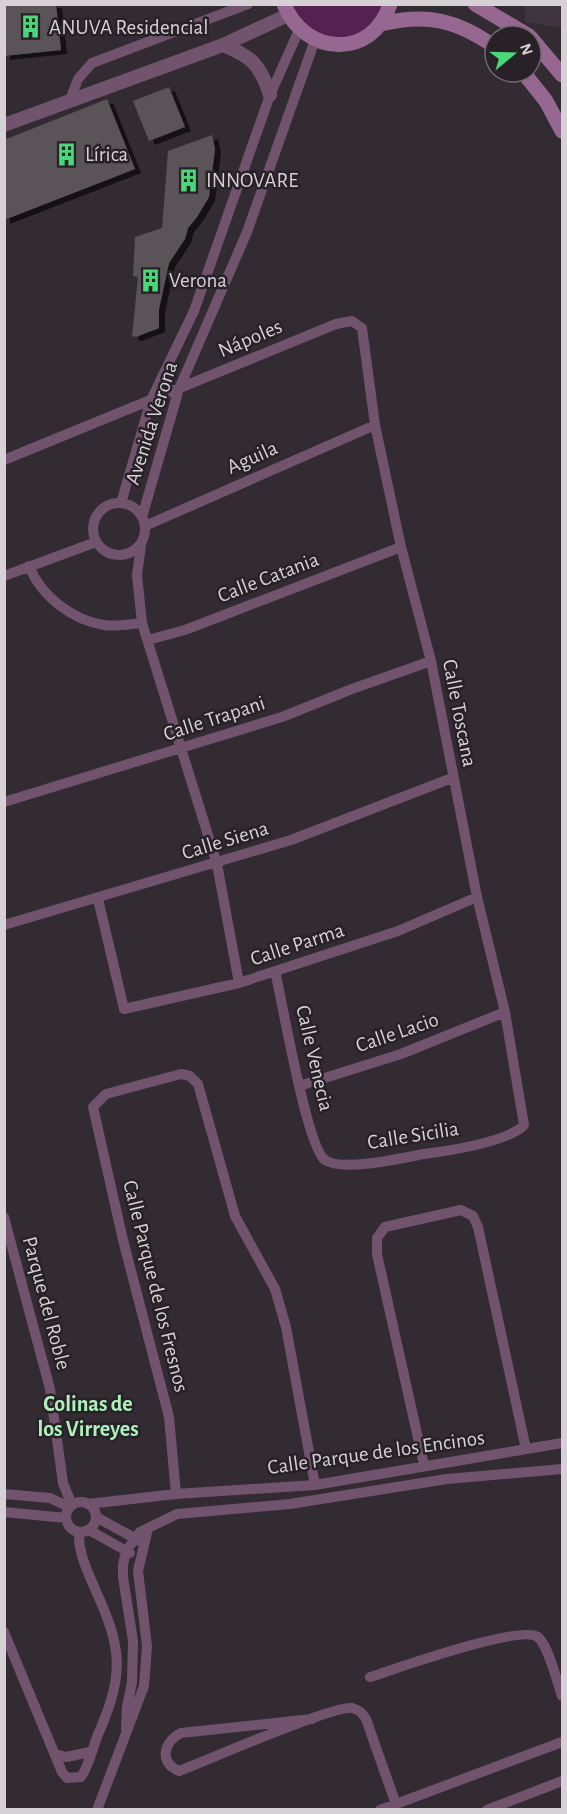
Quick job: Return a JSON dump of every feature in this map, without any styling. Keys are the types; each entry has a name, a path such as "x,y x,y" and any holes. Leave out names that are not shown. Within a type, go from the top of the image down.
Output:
{"main road":[{"path":"286,10 299,30 315,40 332,45 351,44 368,36 381,24 390,4"},
{"path":"475,4 508,24"},
{"path":"381,24 410,17 449,22 483,38"},
{"path":"543,52 562,75"},
{"path":"533,84 546,101 562,131"}],"street":[{"path":"70,100 78,78 92,63 248,4"},
{"path":"4,125 223,45 286,10"},
{"name":"Avenida Verona","path":"121,503 151,400 194,311 227,225 270,95 299,30"},
{"name":"Avenida Verona","path":"144,521 179,389 247,232 315,40"},
{"path":"223,45 243,53 256,63 270,95"},
{"path":"227,225 247,232"},
{"path":"194,311 211,319"},
{"name":"Calle Toscana","path":"336,324 352,321 363,328 363,352 375,425 400,547 431,661 477,897 505,1012 524,1120 524,1125 516,1131"},
{"name":"Nápoles","path":"4,460 336,324"},
{"name":"Aguila","path":"144,521 375,425"},
{"path":"141,545 126,555 109,554 96,542 93,526 95,519 105,507 121,503 129,505 144,521 141,545 137,575 142,623 217,864 239,983"},
{"path":"4,576 96,542"},
{"name":"Calle Catania","path":"148,640 185,630 400,547"},
{"path":"126,555 137,575"},
{"path":"29,566 34,579 47,594 78,617 105,625 142,623"},
{"name":"Calle Trapani","path":"4,802 282,717 361,685 431,661"},
{"name":"Calle Siena","path":"4,925 98,900 217,864 343,822 453,778"},
{"name":"Calle Parma","path":"98,900 124,1009 239,983 398,931 477,897"},
{"name":"Calle Venecia","path":"276,971 299,1086 317,1152"},
{"name":"Calle Lacio","path":"299,1086 401,1054 505,1012"},
{"name":"Calle Parque de los Fresnos","path":"176,1494 169,1416 93,1107 106,1094 181,1074 190,1076 198,1084 235,1216 275,1289 286,1327 315,1485"},
{"name":"Calle Sicilia","path":"317,1152 326,1161 340,1165 384,1161 466,1148 516,1131"},
{"path":"424,1465 377,1254 377,1238 385,1227 461,1210 473,1216 478,1227 526,1449"},
{"name":"Parque del Roble","path":"4,1217 50,1389 63,1483 70,1506"},
{"name":"Calle Parque de los Encinos","path":"88,1504 176,1494 315,1485 562,1443"},
{"path":"126,1729 132,1682 133,1641 123,1577 126,1551 148,1528 177,1514 290,1504 447,1479 562,1469"},
{"path":"4,1494 50,1498 70,1506 82,1502 88,1504 96,1517 138,1540"},
{"path":"70,1506 66,1518 70,1527 84,1531 140,1559"},
{"path":"4,1512 66,1518"},
{"path":"4,1632 62,1772 67,1778 74,1779 85,1771 118,1677 117,1647 109,1620 81,1557 84,1531 96,1517"},
{"path":"97,1809 126,1729 139,1706 144,1686 147,1646 138,1571 140,1559 138,1540"},
{"path":"370,1677 481,1642 527,1634 537,1636 544,1646 562,1696"},
{"path":"312,1719 181,1733 172,1738 166,1747 166,1761 171,1768 179,1771 344,1708 361,1712 397,1807"},
{"path":"380,1809 397,1807 562,1742"},
{"path":"55,1754 66,1757 90,1752"},
{"path":"487,1809 562,1781"}],"shaded area":[{"path":"291,5 383,5 378,17 370,26 360,33 338,38 314,32 303,25"},
{"path":"524,5 562,5 562,28 525,22"}],"building":[{"name":"ANUVA Residencial","path":"4,4 56,4 61,50 4,56"},
{"path":"169,87 185,127 149,141 133,101"},
{"name":"Lírica","path":"107,99 135,169 4,220 4,140"},
{"path":"212,135 215,149 209,197 188,228 185,239 169,263 159,309 159,328 136,337 132,336 138,277 133,276 135,237 162,228 168,151"}],"place":[{"name":"ANUVA Residencial","path":"31,27"},
{"name":"Lírica","path":"67,154"},
{"name":"INNOVARE","path":"188,180"},
{"name":"Verona","path":"151,280"}],"district":[{"name":"Colinas de los Virreyes","path":"88,1416"}]}
